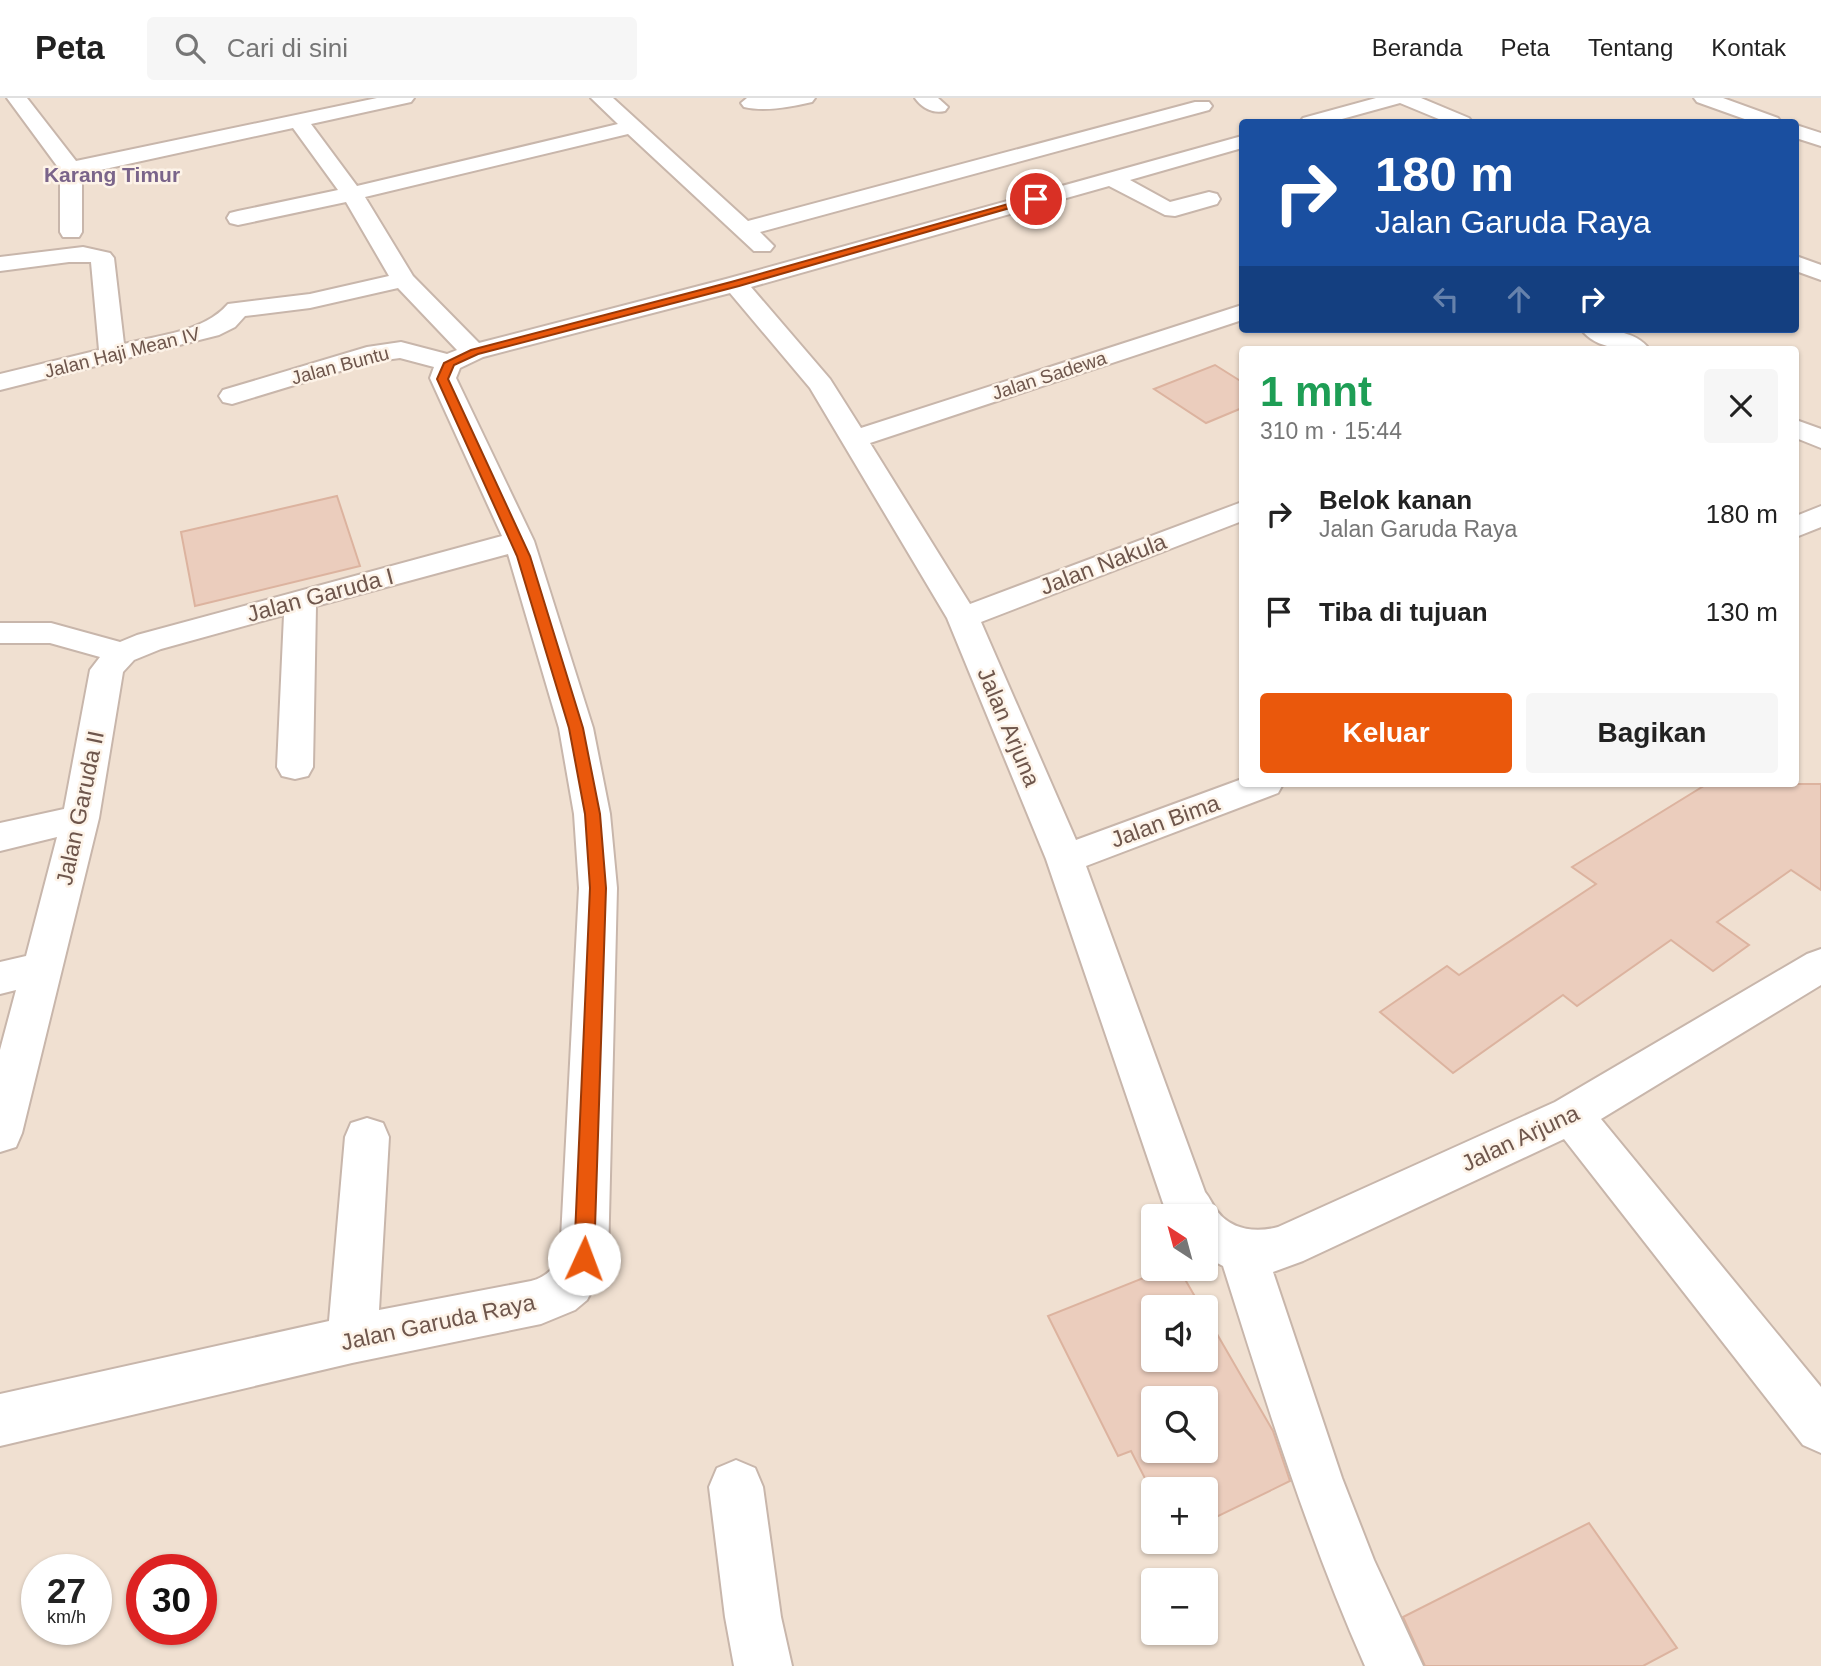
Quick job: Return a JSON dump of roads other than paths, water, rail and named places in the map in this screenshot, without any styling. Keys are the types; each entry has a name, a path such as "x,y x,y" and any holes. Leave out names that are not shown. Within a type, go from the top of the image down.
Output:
{"street":[{"path":"17,98 71,168 71,232"},
{"path":"71,168 87,167 404,98"},
{"path":"601,98 785,268"},
{"path":"751,103 805,98"},
{"path":"1321,119 1398,98"},
{"path":"1404,98 1455,119"},
{"path":"1704,98 1763,119"},
{"path":"743,229 1202,106"},
{"path":"298,121 352,194 402,281 462,357 735,284 1239,143"},
{"path":"238,218 352,194 633,127"},
{"path":"1799,132 1821,141"},
{"path":"1111,178 1166,208 1175,209 1209,198"},
{"path":"0,264 94,254 102,258 112,356"},
{"path":"1799,263 1821,273"},
{"name":"Jalan Haji Mean IV","path":"0,382 112,356 220,326 237,309 310,300 402,281"},
{"name":"Jalan Arjuna","path":"735,284 821,384 963,618 1065,859 1187,1204"},
{"name":"Jalan Sadewa","path":"855,439 1239,313"},
{"path":"1602,333 1629,346"},
{"name":"Jalan Buntu","path":"232,396 367,355 401,350 462,357"},
{"name":"Jalan Garuda Raya","path":"0,1420 352,1339 553,1298 570,1287 584,1259 598,888 593,814 576,728 519,541 443,379 462,357"},
{"path":"1799,429 1821,440"},
{"name":"Jalan Nakula","path":"963,618 1239,512"},
{"path":"1799,526 1821,515"},
{"name":"Jalan Garuda I","path":"122,653 149,642 519,541"},
{"path":"295,766 300,600"},
{"path":"0,633 51,633 122,653"},
{"name":"Jalan Garuda II","path":"0,1133 81,818 107,670 122,653"},
{"name":"Jalan Bima","path":"1065,859 1257,787"},
{"path":"0,836 81,818"},
{"name":"Jalan Arjuna","path":"1224,1240 1261,1255 1286,1246 1571,1115 1821,965"},
{"path":"0,978 43,967"},
{"path":"1571,1115 1821,1427"},
{"path":"352,1339 367,1137"},
{"path":"1224,1240 1352,1573 1394,1666"},
{"path":"736,1488 753,1617 763,1666"}],"district":[{"name":"Karang Timur","path":"112,175"}]}
